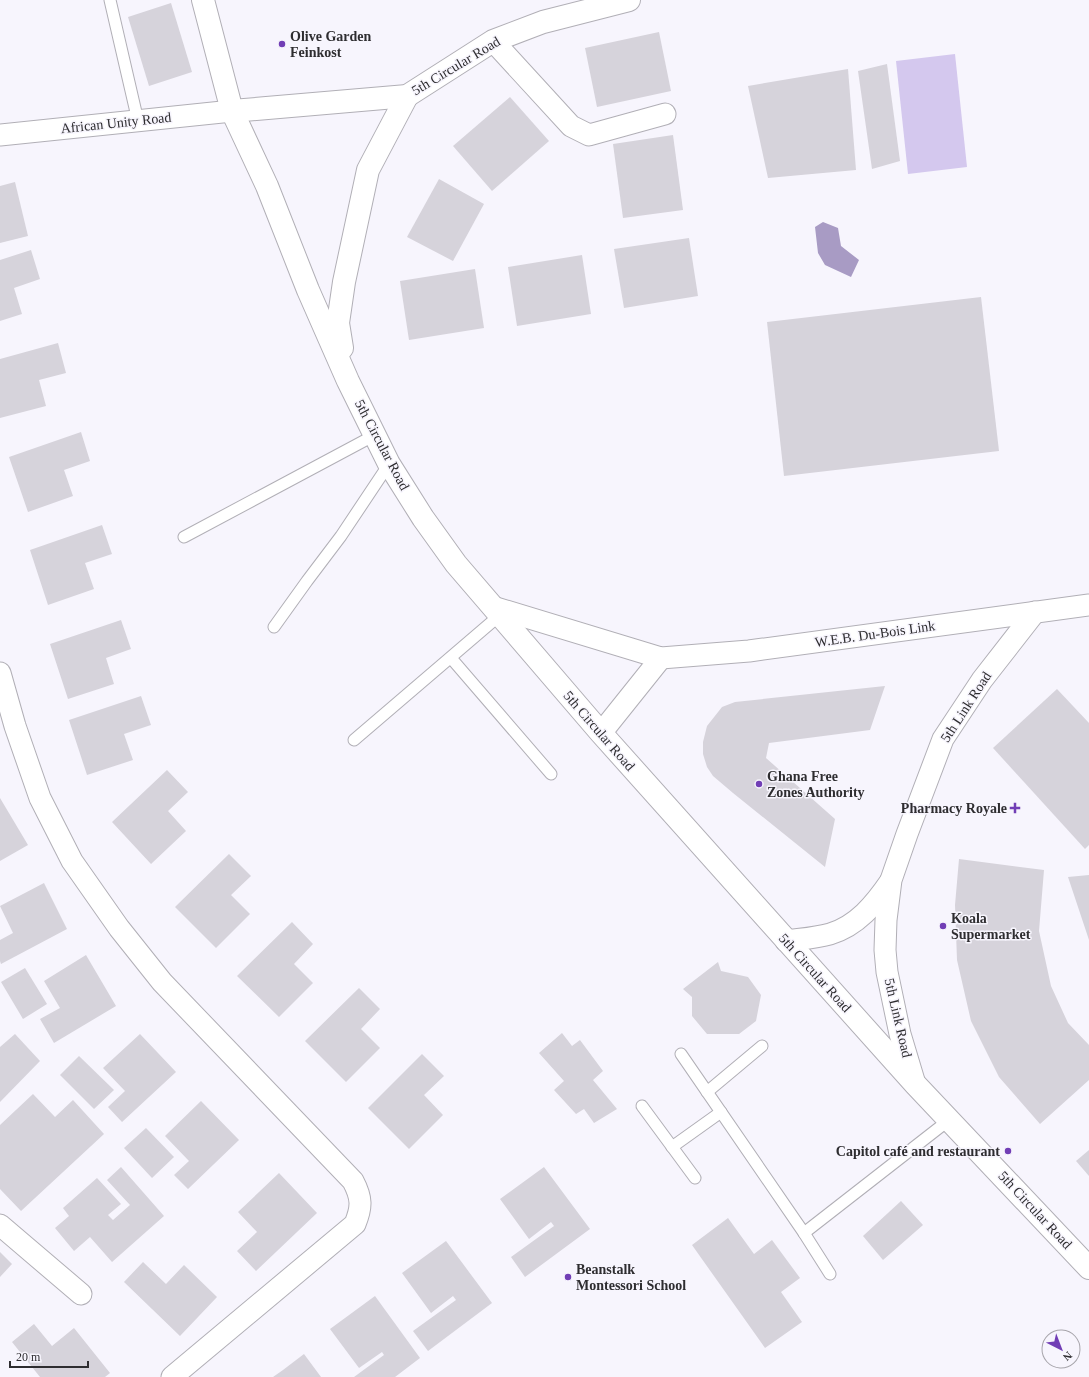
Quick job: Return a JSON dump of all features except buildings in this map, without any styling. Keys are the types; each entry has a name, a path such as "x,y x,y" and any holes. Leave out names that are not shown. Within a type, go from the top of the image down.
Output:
{"street":[{"name":"5th Circular Road","path":"203,0 232,111 267,186 308,290 348,381 389,464 423,518 452,559 600,734 915,1084 1089,1268"},
{"name":"5th Circular Road","path":"232,111 407,96 493,41 543,22 629,0"},
{"path":"493,41 571,126 589,135 665,114"},
{"path":"348,381 338,323 344,282 368,170 407,96"},
{"name":"African Unity Road","path":"0,135 232,111"},
{"name":"W.E.B. Du-Bois Link","path":"497,611 661,658 749,651 1089,605"},
{"name":"5th Link Road","path":"915,1084 900,1034 887,972 885,950 886,920 891,880 943,739 982,680 1035,612"},
{"path":"600,734 661,658"},
{"path":"0,673 15,726 40,798 72,861 119,928 162,982 353,1181 358,1191 361,1204 359,1215 355,1224 172,1377"},
{"name":"5th Link Road","path":"786,941 829,934 856,921 879,898 891,880"},
{"path":"0,1225 81,1294"}],"lane":[{"path":"110,0 138,121"},
{"path":"184,537 375,435"},
{"path":"274,627 341,536 389,464"},
{"path":"354,740 450,658 497,611"},
{"path":"450,658 551,774"},
{"path":"707,1092 762,1046"},
{"path":"680,1054 804,1233 830,1274"},
{"path":"642,1106 695,1178"},
{"path":"672,1147 721,1112"},
{"path":"804,1233 949,1120"}],"shaded area":[{"path":"955,54 967,167 908,174 896,61"},
{"path":"823,222 838,228 841,246 859,260 851,277 825,265 818,253 815,227"}],"place":[{"name":"Olive Garden Feinkost","path":"282,44"},
{"name":"Ghana Free Zones Authority","path":"759,784"},
{"name":"Pharmacy Royale","path":"1015,808"},
{"name":"Koala Supermarket","path":"943,926"},
{"name":"Capitol café and restaurant","path":"1008,1151"},
{"name":"Beanstalk Montessori School","path":"568,1277"}]}
